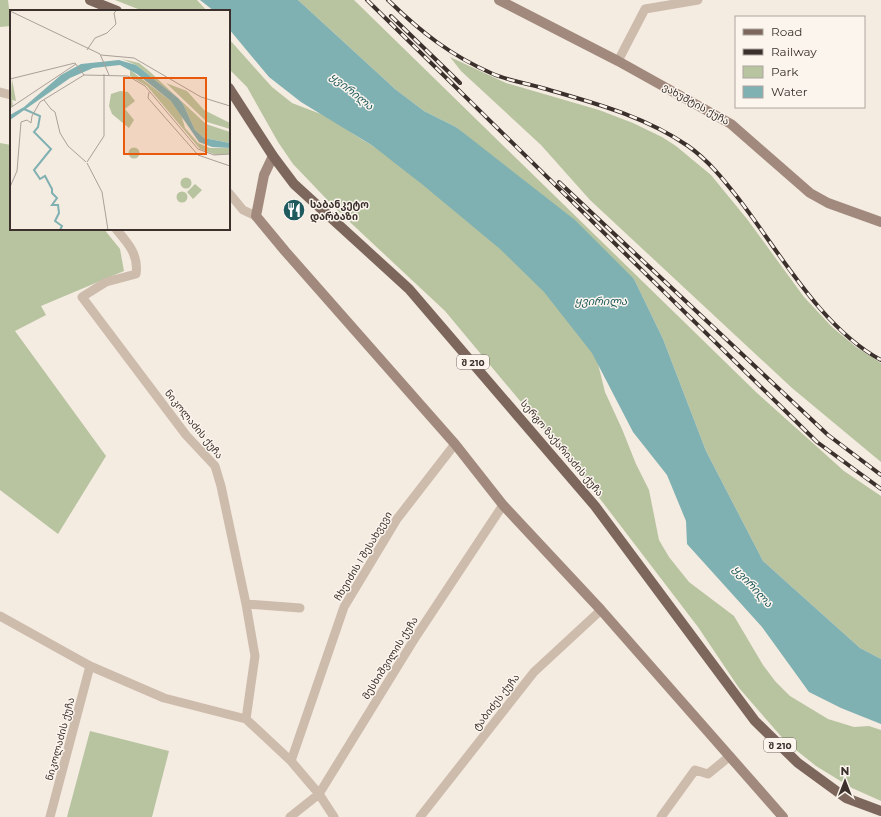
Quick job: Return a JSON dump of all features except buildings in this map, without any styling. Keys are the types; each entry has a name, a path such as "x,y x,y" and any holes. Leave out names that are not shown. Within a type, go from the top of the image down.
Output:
{"main road":[{"path":"90,0 115,10"},
{"name":"ვახუშტის ქუჩა","path":"499,0 510,3 731,124 810,193 828,203 881,222"},
{"name":"სერგო ზაქარიაძის ქუჩა","path":"230,90 273,156 294,184 409,289 482,372 595,506 755,721 798,763 846,798 881,811"},
{"path":"273,156 264,175 256,216 284,251 455,444 503,505 601,610 783,817"}],"street":[{"path":"618,61 645,9 698,0"},
{"path":"0,92 10,95"},
{"path":"230,194 243,210 256,216"},
{"name":"ნიკოლაძის ქუჩა","path":"117,230 132,247 138,264 136,274 106,282 82,297 186,434 215,466 221,486 246,604 254,656 246,719"},
{"name":"ჩხეიძის I შესახვევი","path":"291,761 344,607 397,520 455,444"},
{"name":"მესხიშვილის ქუჩა","path":"290,817 319,794 416,638 503,505"},
{"path":"246,604 300,608"},
{"name":"ტაბიძეს ქუჩა","path":"420,817 534,672 601,610"},
{"path":"0,616 90,666 164,698 246,719 291,761 319,794 334,817"},
{"name":"ნიკოლაძის ქუჩა","path":"50,817 90,666"},
{"path":"661,817 695,770 708,774 730,756"}],"green space":[{"path":"0,0 8,0 10,26 0,27"},
{"path":"115,0 197,0 206,10 140,10"},
{"path":"298,0 354,0 757,393 844,471 881,496 881,659 860,648 763,561 706,451 663,339 634,279 456,127 424,111 395,89"},
{"path":"230,40 272,87 292,103 326,116 361,139 429,179 476,202 595,352 605,392 636,464 649,490 659,540 669,557 689,582 734,616 763,665 775,681 790,696 828,719 854,727 869,726 881,730 881,801 852,788 816,766 786,742 739,688 698,627 581,474 445,311 337,210 293,164 278,142 247,87 230,70"},
{"path":"450,57 506,83 599,110 633,123 662,137 676,146 711,175 747,219 804,297 832,327 856,347 881,363 881,462 792,388 590,200 541,145 461,71"},
{"path":"0,143 10,145 10,230 105,230 120,249 124,271 41,306 46,315 15,331 106,456 58,534 0,490"},
{"path":"90,731 169,751 152,817 67,817"}],"water":[{"name":"ყვირილა","path":"200,0 298,0 395,89 424,111 456,127 575,220 634,279 663,339 706,451 763,561 860,648 881,659 881,724 841,708 809,692 762,627 687,544 686,521 667,475 633,432 592,353 544,292 500,249 423,185 373,146 301,102 269,77 230,30 230,10 213,10"}],"railway":[{"path":"367,0 817,442 881,489"},
{"path":"388,0 437,42 478,67 504,78 616,110 671,135 695,151 727,184 802,287 820,309 839,329 859,346 881,360"},
{"path":"391,16 460,83"},
{"path":"559,182 828,435 881,475"}],"place":[{"name":"საბანკეტო დარბაზი","path":"294,210"}]}
